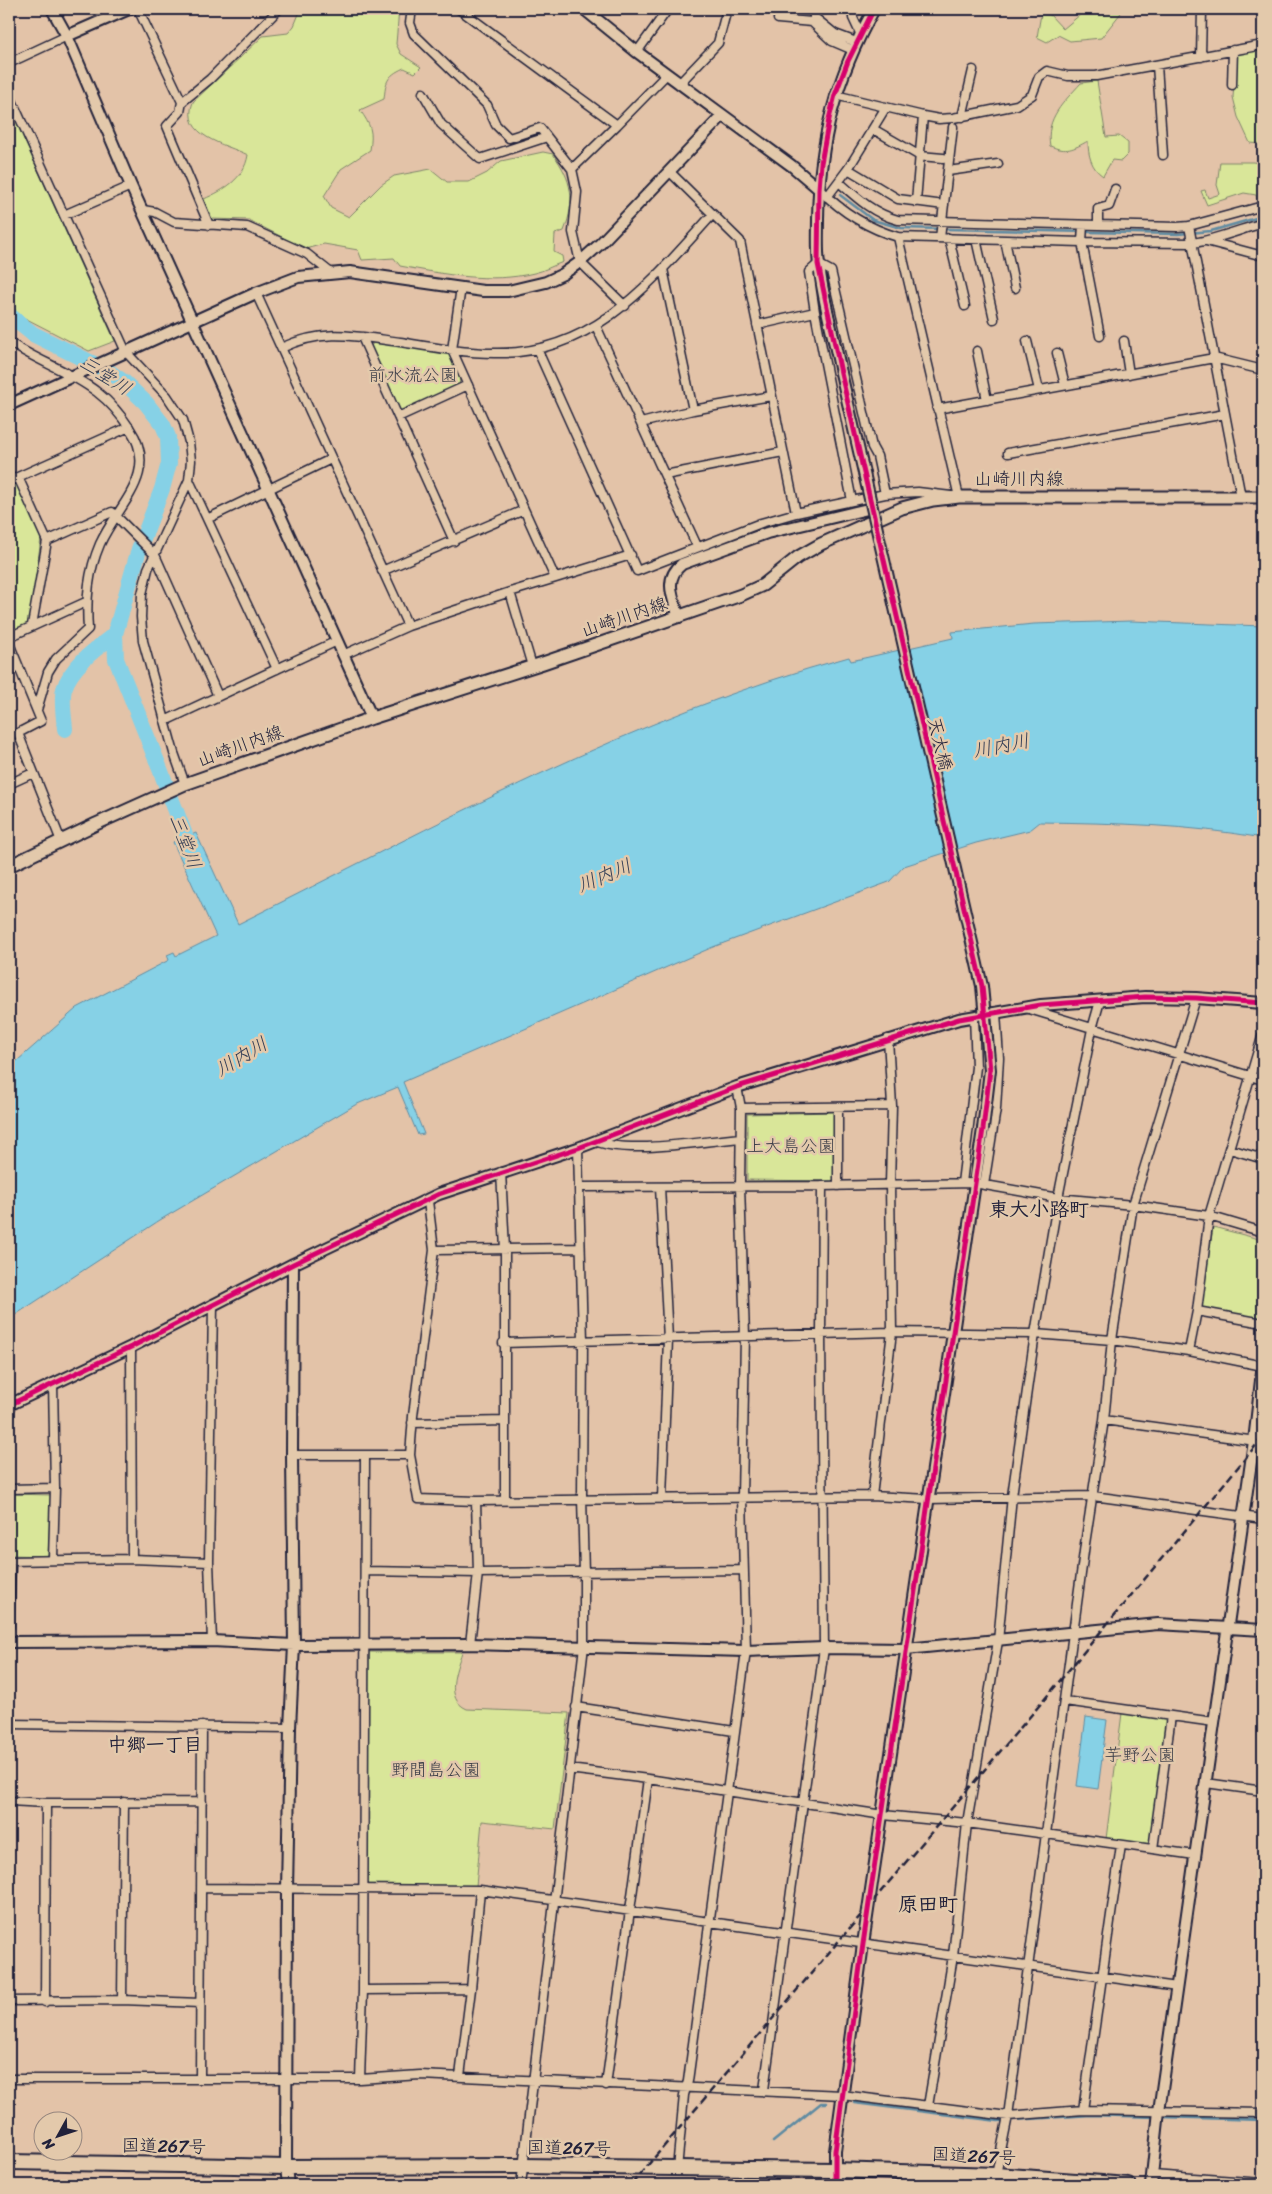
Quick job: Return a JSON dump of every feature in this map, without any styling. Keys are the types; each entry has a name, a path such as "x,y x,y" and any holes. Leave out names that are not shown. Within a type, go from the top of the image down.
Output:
{"highway":[{"name":"国道267号","path":"9,2162 286,2167 522,2166 834,2170 996,2175 1128,2185"}],"main road":[{"name":"山崎川内線","path":"9,866 185,784 372,718 532,666 754,590 770,580 798,557 821,544 902,508 959,497 1263,496"}],"street":[{"path":"52,9 67,36 131,186 372,718"},
{"path":"9,63 129,9"},
{"path":"138,9 182,102 180,112 168,126 209,225"},
{"path":"182,102 210,79 279,9"},
{"path":"412,9 410,23 414,34 487,105 496,125 508,138 540,128 572,169 577,192 573,232 580,262 624,306"},
{"path":"459,9 617,124"},
{"path":"584,9 679,84 792,166 837,207 878,232 898,237 1005,240 1082,242 1206,241 1263,256"},
{"path":"637,52 668,9"},
{"path":"679,84 718,43 727,9"},
{"path":"814,9 814,17 835,34 856,42"},
{"path":"853,9 856,42"},
{"name":"天大橋","path":"835,2185 834,2151 952,1333 979,1184 990,1070 982,986 841,373 818,264 818,189 821,163 835,95 856,42 874,9"},
{"path":"1201,57 1202,9"},
{"path":"778,19 812,22 832,40 856,42"},
{"path":"835,95 939,119 1017,105 1032,95 1040,76 1047,71 1068,76 1096,76 1263,44"},
{"path":"1232,85 1233,50"},
{"path":"1157,65 1163,155"},
{"path":"962,116 973,70"},
{"path":"572,169 667,74"},
{"path":"423,93 441,124 480,159 547,137"},
{"path":"9,94 124,353 167,396 183,420 189,442 190,480 152,552 142,594 141,617 143,641 185,784"},
{"path":"827,197 848,169 886,107"},
{"path":"9,406 256,293 298,277 350,272 496,291 527,287 546,282 580,262 600,244 722,116"},
{"path":"916,202 923,116"},
{"path":"953,127 942,223 944,238 965,306"},
{"path":"872,129 920,156 943,158"},
{"path":"948,171 998,164"},
{"path":"848,169 898,199 944,205"},
{"path":"669,171 740,241 770,396 796,513"},
{"path":"839,182 866,206 882,216 898,220 942,223 1004,222 1189,226 1263,206"},
{"path":"64,215 131,186"},
{"path":"1098,225 1098,209 1109,206 1115,189"},
{"path":"143,210 155,212 174,222 247,227 306,254 331,273"},
{"path":"281,348 294,342 321,336 344,334 452,350 495,354 536,349 596,326 624,306 663,269 713,214"},
{"path":"1206,241 1214,236 1263,223"},
{"path":"1084,225 1082,242 1100,336"},
{"path":"1189,226 1241,497"},
{"path":"536,349 637,571 697,546 761,523 796,513 885,494 918,492 959,497 898,237"},
{"path":"976,239 994,319"},
{"path":"1005,240 1015,288"},
{"path":"852,501 809,272 818,264 831,271 865,419 872,446 877,456 885,494"},
{"path":"663,269 693,410"},
{"path":"461,287 452,350 555,578"},
{"path":"256,293 408,626"},
{"path":"757,325 815,312"},
{"path":"596,326 697,546"},
{"path":"362,337 454,541"},
{"path":"1027,341 1039,390"},
{"path":"1124,341 1129,374"},
{"path":"9,342 26,354 74,375 98,393 129,427 141,450 139,478 118,518 101,542 93,562 86,602 88,629 56,659 48,672 37,710"},
{"path":"976,351 988,400"},
{"path":"1057,353 1066,386"},
{"path":"937,409 1214,358 1263,370"},
{"path":"398,417 468,385"},
{"path":"642,423 693,410 770,396"},
{"path":"1008,453 1225,414"},
{"path":"9,481 129,427"},
{"path":"665,475 783,452"},
{"path":"209,518 331,459"},
{"path":"18,476 47,541 32,625"},
{"path":"190,480 277,670"},
{"path":"680,616 670,587 671,579 677,568 689,561 766,533 872,508"},
{"path":"382,570 524,510"},
{"path":"47,541 112,512 152,552 218,696"},
{"path":"343,655 408,626 631,555"},
{"path":"510,592 532,666"},
{"path":"9,636 86,602"},
{"path":"165,721 337,641"},
{"path":"9,643 41,720 18,733 61,841"},
{"path":"9,784 33,773"},
{"path":"9,1405 132,1347 293,1264 439,1194 578,1148 736,1086 959,1018 1026,1008 1145,997 1196,998 1263,1003"},
{"path":"996,2175 1007,2119 1065,1701 1084,1544 1104,1420 1112,1340 1133,1205 1196,998"},
{"path":"928,2106 953,1956 967,1823 998,1640 1012,1496 1035,1334 1058,1198 1092,1029 1100,1000"},
{"path":"1026,1008 1263,1080"},
{"path":"979,1184 996,1109 999,1058 996,1013"},
{"path":"962,1184 976,1067 974,1016"},
{"path":"1189,1351 1197,1311 1209,1216 1263,1034"},
{"path":"872,1496 892,1332 890,1184 892,1106 888,1039"},
{"path":"677,2169 686,2087 746,1651 742,1497 745,1336 740,1186 741,1108 736,1086"},
{"path":"741,1108 892,1106"},
{"path":"838,1107 838,1186"},
{"path":"595,1141 608,1146 649,1146 741,1138"},
{"path":"521,2185 584,1646 582,1498 583,1341 578,1148"},
{"path":"1230,1149 1263,1159"},
{"path":"502,1172 505,1500"},
{"path":"579,1187 979,1184 1058,1198 1133,1205 1209,1216 1263,1232"},
{"path":"764,2090 824,1648 821,1335 822,1186"},
{"path":"660,1187 668,1339 662,1498"},
{"path":"428,1200 434,1250 412,1422 410,1455 418,1499 476,1501 582,1498 823,1498 872,1496 928,1499 1093,1496 1263,1519"},
{"path":"434,1250 580,1248"},
{"path":"288,2185 286,2167 287,1890 290,1728 294,1644 292,1455 293,1264"},
{"path":"212,1641 210,1562 213,1304"},
{"path":"1197,1311 1263,1323"},
{"path":"503,1343 892,1332 1035,1334 1112,1340 1189,1351 1263,1365 1259,1442 1242,1516 1151,2180 1263,2183"},
{"path":"132,1347 132,1559"},
{"path":"53,1383 55,1488 53,1559"},
{"path":"1104,1420 1259,1442"},
{"path":"412,1422 505,1421"},
{"path":"292,1455 410,1455"},
{"path":"360,2079 363,1990 366,1456"},
{"path":"9,1489 55,1488"},
{"path":"470,1644 478,1573 476,1501"},
{"path":"9,1627 10,1561 132,1559 210,1562"},
{"path":"366,1571 478,1573 744,1570"},
{"path":"9,1642 212,1641 294,1644 470,1644 746,1651 824,1648 906,1649 1158,1624 1263,1630"},
{"path":"1065,1701 1214,1722"},
{"path":"576,1707 734,1731"},
{"path":"1153,1849 1171,1716"},
{"path":"9,1724 290,1728"},
{"path":"200,2079 202,1726"},
{"path":"569,1769 648,1779 883,1815 967,1823 1195,1855"},
{"path":"606,2085 648,1779"},
{"path":"1206,1783 1263,1791"},
{"path":"9,1801 46,1803 202,1802"},
{"path":"122,2000 124,1802"},
{"path":"45,2002 46,1803"},
{"path":"1082,2110 1121,1844"},
{"path":"202,1888 480,1890 1177,1987"},
{"path":"460,2076 471,1990 480,1890"},
{"path":"363,1990 471,1990"},
{"path":"9,2001 122,2000 200,2003"},
{"path":"9,2079 287,2080 360,2079 420,2075 460,2076 606,2085 764,2090 842,2095 1007,2119 1082,2110 1159,2115 1263,2113"}],"green space":[{"path":"301,9 399,9 396,44 401,54 421,67 415,73 404,68 394,74 386,84 384,99 360,110 367,120 370,129 370,150 341,169 324,196 331,208 349,217 381,185 394,176 431,169 447,182 469,182 487,173 501,161 543,152 553,154 568,182 571,200 564,231 555,234 554,252 562,256 563,262 538,272 501,278 450,275 400,266 394,258 362,260 358,250 324,244 305,249 249,220 212,219 204,199 219,192 238,177 248,155 217,142 199,131 193,123 191,114 193,102 263,36 288,33 294,26"},
{"path":"1087,9 1124,9 1101,38 1070,41 1058,35 1047,42 1037,37 1041,14 1050,15 1063,29"},
{"path":"1263,47 1263,144 1250,143 1238,117 1233,97 1237,53"},
{"path":"1097,81 1106,137 1119,136 1128,143 1128,154 1121,161 1112,160 1103,176 1091,161 1088,141 1066,150 1050,146 1049,136 1053,119 1068,97 1081,83"},
{"path":"9,106 115,341 89,351 19,315 9,302"},
{"path":"1220,162 1253,162 1263,164 1263,201 1258,202 1256,195 1244,193 1207,205 1201,191 1205,190 1208,198 1220,194 1217,185"},
{"name":"前水流公園","path":"374,342 446,352 452,358 457,368 459,386 402,411 398,409 370,347"},
{"path":"14,483 18,486 41,538 30,620 26,625 9,632 9,485"},
{"name":"上大島公園","path":"834,1112 835,1181 747,1180 747,1114"},
{"path":"1213,1227 1263,1240 1263,1319 1201,1308"},
{"path":"9,1494 51,1495 48,1556 9,1555"},
{"name":"野間島公園","path":"369,1652 462,1652 455,1675 454,1691 460,1704 467,1709 569,1713 555,1829 482,1821 476,1886 370,1885 367,1883"},
{"name":"芋野公園","path":"1122,1713 1164,1718 1167,1723 1151,1841 1147,1844 1106,1839"}],"water":[{"name":"川内川","path":"1131,621 1263,626 1263,838 1180,827 1040,822 1030,830 976,843 904,866 889,882 713,947 403,1082 424,1134 418,1135 398,1087 355,1105 160,1220 9,1319 9,1068 77,1008 169,960 167,955 174,952 176,956 216,936 173,842 196,833 238,924 462,811 538,775 691,709 769,681 849,657 851,661 953,638 952,632 1034,624"},
{"path":"1086,1717 1107,1720 1098,1789 1077,1786"}],"waterway":[{"path":"840,195 873,220 901,228 1178,234 1211,231 1263,216"},
{"name":"三堂川","path":"9,315 33,334 108,371 124,382 146,403 163,425 168,437 169,463 162,489 139,549 115,634 116,659 193,856"},
{"name":"三堂川","path":"65,729 63,698 67,681 85,658 115,634"},
{"path":"773,2142 821,2103 826,2103"},
{"path":"854,2103 998,2121 1091,2115 1156,2117"},
{"path":"1161,2117 1263,2120"},
{"path":"687,2185 698,2180"}],"railway":[{"path":"631,2185 1038,1707 1263,1437"}],"cycle path":[{"path":"835,2185 835,2151 863,1944 983,1129 990,1070 982,986 841,373 818,264 819,189 821,163 829,119 835,95 848,61 874,9"},
{"path":"9,1405 131,1347 293,1264 439,1194 578,1148 737,1087 959,1019 1041,1005 1145,997 1196,998 1263,1003"}],"district":[{"name":"東大小路町","path":"1039,1209"},
{"name":"中郷一丁目","path":"155,1744"},
{"name":"原田町","path":"928,1904"}]}
